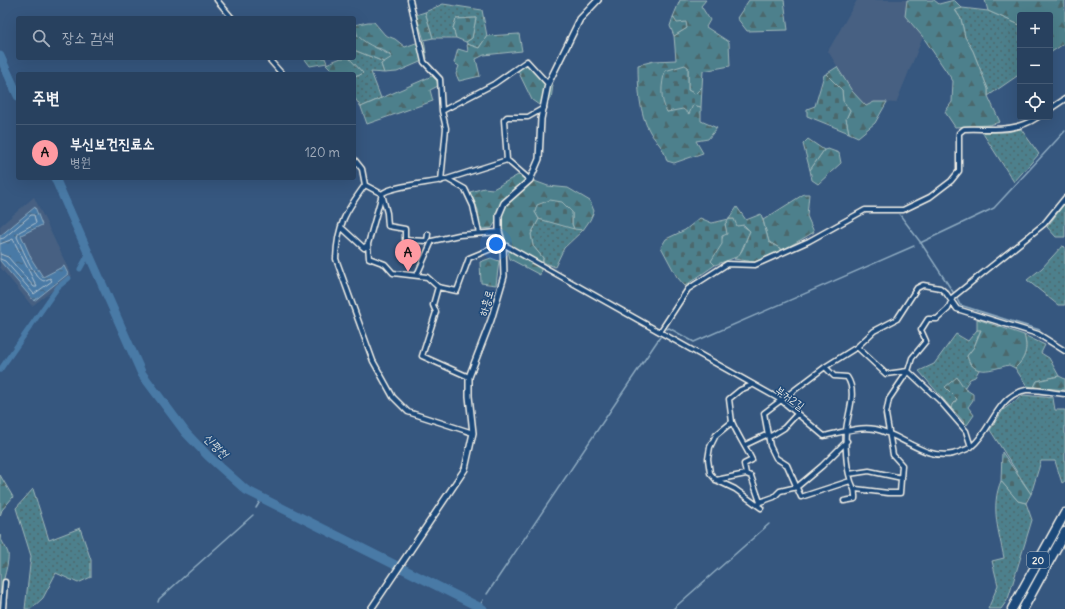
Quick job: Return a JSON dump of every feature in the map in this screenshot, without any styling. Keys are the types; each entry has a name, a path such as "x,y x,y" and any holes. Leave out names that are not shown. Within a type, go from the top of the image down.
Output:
{"highway":[{"name":"20","path":"1012,609 1065,513"},
{"name":"20","path":"1023,609 1065,532"}],"street":[{"path":"217,0 230,16"},
{"path":"410,0 424,62 440,79 442,111 446,128 441,181"},
{"name":"하흥로","path":"371,609 465,469 473,433 468,396 469,376 492,320 504,276 503,244 500,232 499,215 504,203 530,180 539,159 542,119 548,84 580,19 598,0"},
{"path":"270,60 280,72"},
{"path":"442,111 494,84 527,61 548,84"},
{"path":"1053,107 1065,98"},
{"path":"530,180 507,160 504,120 507,117 528,116 544,108"},
{"path":"660,332 688,289 727,264 755,265 809,241 865,210 903,210 930,197 951,181 959,171 959,133 964,129 1011,129 1033,120"},
{"path":"503,244 490,251 469,258 457,291 438,287 427,277 393,273 385,264 369,258 368,244 382,194 395,187 416,186 447,180 507,160"},
{"path":"356,162 362,169 365,185 346,210 337,242 336,259 373,361 393,397 408,412 473,433"},
{"path":"447,180 465,189 473,206 479,233"},
{"path":"365,185 382,194 387,213 388,226 405,229 405,240 427,241 428,234"},
{"path":"856,489 888,494 900,493 902,465 893,455 891,436 888,430 886,414 890,399 908,371 912,358 926,341 921,330 928,319 937,319 948,308 950,300 1044,224 1065,198"},
{"path":"341,228 364,248 368,244"},
{"path":"417,275 432,241 479,233 500,232"},
{"name":"부거2길","path":"503,244 781,400 824,436 875,429 916,448 936,453 951,454 971,447 980,438 1005,400 1025,390 1065,394"},
{"path":"850,481 801,497 787,465 776,458 766,435 764,412 825,367 857,347 874,331 897,319 917,288 923,286 933,286 940,288 946,293 957,309 1038,334 1065,351"},
{"path":"438,287 433,305 436,312 422,356 469,376"},
{"path":"857,347 886,374 908,371"},
{"path":"825,367 834,376 847,377 852,384 850,411 846,432 850,481 856,489 856,499 844,501"},
{"path":"908,371 939,400 966,431 971,447"},
{"path":"746,474 744,464 752,460 745,445 741,442 732,422 729,399 740,390 752,385"},
{"path":"745,445 766,435 771,436 784,428 797,414"},
{"path":"732,422 716,435 710,447 708,461 710,473 716,480 736,489 760,505"},
{"path":"760,505 774,497 780,491 797,487 822,466 847,441"},
{"path":"849,474 869,471 902,478"},
{"path":"716,480 746,474 751,476 760,505"},
{"path":"3,609 5,582"}],"shaded area":[{"path":"857,0 907,0 905,16 923,37 896,103 874,102 866,106 852,91 828,51"},
{"path":"34,197 72,276 32,306 0,267 0,226"}],"green space":[{"path":"680,0 706,0 701,6 710,20 706,27 729,42 730,66 703,71 702,87 695,94 688,90 688,67 667,112 693,105 701,107 701,121 717,128 708,139 696,141 703,153 674,163 667,161 662,148 646,125 643,117 638,82 638,65 654,61 676,60 674,36 687,28 676,23 673,17"},
{"path":"749,0 784,0 788,30 747,31 737,18"},
{"path":"907,0 934,0 939,4 954,0 962,8 955,10 961,19 965,37 973,51 988,89 988,96 1000,122 989,125 955,127 945,112 952,102 953,81 923,37 905,16"},
{"path":"985,0 1065,0 1065,43 1053,51 1053,12 1017,12 1017,24 988,11"},
{"path":"443,4 482,10 487,36 479,48 467,44 466,42 472,38 476,18 456,19 453,28 456,38 433,38 425,12"},
{"path":"962,8 988,11 1017,24 1017,76 988,96 988,89 973,51 965,37 961,19 955,9"},
{"path":"425,12 433,38 424,40 416,15"},
{"path":"673,17 677,23 686,22 687,28 674,36 670,26"},
{"path":"476,18 472,38 466,42 456,38 453,28 456,19"},
{"path":"374,22 385,35 395,39 405,47 424,40 427,59 397,72 384,73 381,64 392,56 381,49 367,45 358,36 356,25"},
{"path":"519,34 522,51 484,55 476,59 480,76 459,81 456,74 459,66 454,63 458,49 468,52 467,44 479,48 487,36"},
{"path":"356,36 392,57 384,62 356,51"},
{"path":"356,51 384,62 381,64 384,73 371,72 381,98 361,107 356,100 356,76 363,73 351,60 356,60"},
{"path":"306,60 326,60 327,63 310,66"},
{"path":"336,60 351,60 363,73 358,76 356,75 356,72 334,72 326,64"},
{"path":"531,62 553,85 551,99 539,105 532,100 518,71"},
{"path":"685,65 688,67 688,90 695,94 702,87 701,107 693,105 689,114 683,109 667,112 663,102 662,92 665,71"},
{"path":"837,67 852,91 866,106 874,102 887,102 875,123 858,137 849,133 846,119 850,110 843,101 842,90 826,74"},
{"path":"826,74 842,90 843,101 850,110 846,119 849,133 807,116 807,109 815,106 824,75"},
{"path":"432,76 437,81 438,86 430,90 433,101 367,124 361,107"},
{"path":"1021,129 1039,154 1014,182 982,132 1007,132"},
{"path":"808,139 824,150 810,170 803,144"},
{"path":"828,149 839,153 841,163 818,184 812,180 810,170 824,150"},
{"path":"518,175 548,186 568,188 590,201 594,211 583,230 574,229 572,224 572,212 535,212 539,219 531,234 533,246 543,258 540,275 510,259 502,227 495,223 492,228 481,229 478,210 470,192 484,188 493,189"},
{"path":"804,194 809,194 807,216 814,232 783,250 769,242 763,220"},
{"path":"550,200 562,202 572,212 572,224 574,229 539,219 535,212 537,205"},
{"path":"1065,203 1065,237 1056,237 1047,227"},
{"path":"737,207 746,220 761,214 769,242 783,250 755,262 734,259 740,254 750,231 744,225 737,226 734,219 729,219"},
{"path":"700,218 712,223 729,219 725,224 727,234 722,236 722,244 711,261 715,265 685,286 677,277 661,247 666,239 685,230"},
{"path":"539,219 583,230 564,248 555,267 543,262 543,258 533,246 531,234"},
{"path":"729,219 734,219 750,231 739,256 715,265 711,261 726,230 725,224"},
{"path":"1062,246 1065,247 1065,305 1058,305 1027,280 1042,268"},
{"path":"491,258 499,261 496,285 481,283 480,262"},
{"path":"977,319 1024,335 1026,349 1024,357 1015,368 1009,365 990,370 979,370 970,363 967,356 974,347 981,330 977,330"},
{"path":"981,329 974,347 967,356 970,364 979,370 975,377 970,379 951,408 919,371 934,364 956,334 968,341 977,330"},
{"path":"1024,335 1045,345 1041,353 1049,358 1059,376 1037,381 1034,387 1027,386 1015,368 1024,357 1026,344"},
{"path":"1059,376 1065,379 1065,390 1034,387 1037,381"},
{"path":"957,377 965,389 973,394 973,400 968,407 974,415 967,425 951,408 957,399 945,387"},
{"path":"1023,395 1053,398 1055,410 1065,410 1065,481 1062,483 1055,461 1041,461 1031,494 990,430 1003,410"},
{"path":"1002,452 1031,494 1026,503 1018,501 1001,481"},
{"path":"0,475 13,497 2,510 0,516"},
{"path":"1001,481 1018,501 1026,503 1032,520 1008,599 1001,609 988,609 998,585 992,561 1004,558 996,520 996,500"},
{"path":"33,489 49,540 80,528 91,560 91,577 78,583 56,573 43,598 31,609 25,609 31,556 16,508"},
{"path":"0,535 8,556 0,594"}],"water":[{"path":"35,207 42,225 21,235 32,260 43,277 64,266 68,274 34,301 0,261 0,236"}],"waterway":[{"name":"신평천","path":"0,56 16,92"},
{"path":"920,243 994,208 1065,131"},
{"name":"신평천","path":"56,180 142,374 186,433 208,456 246,490 483,609"},
{"path":"900,215 921,243 953,292"},
{"path":"667,329 669,328 694,342 914,246"},
{"path":"80,269 89,253"},
{"path":"0,370 58,287 69,278"},
{"path":"957,299 960,305 1040,330"},
{"path":"487,594 660,337"},
{"path":"256,508 262,498"},
{"path":"158,602 159,599 253,515"},
{"path":"673,609 769,524"},
{"path":"479,607 483,600"}],"place":[{"name":"부신보건진료소","path":"408,272"}]}
